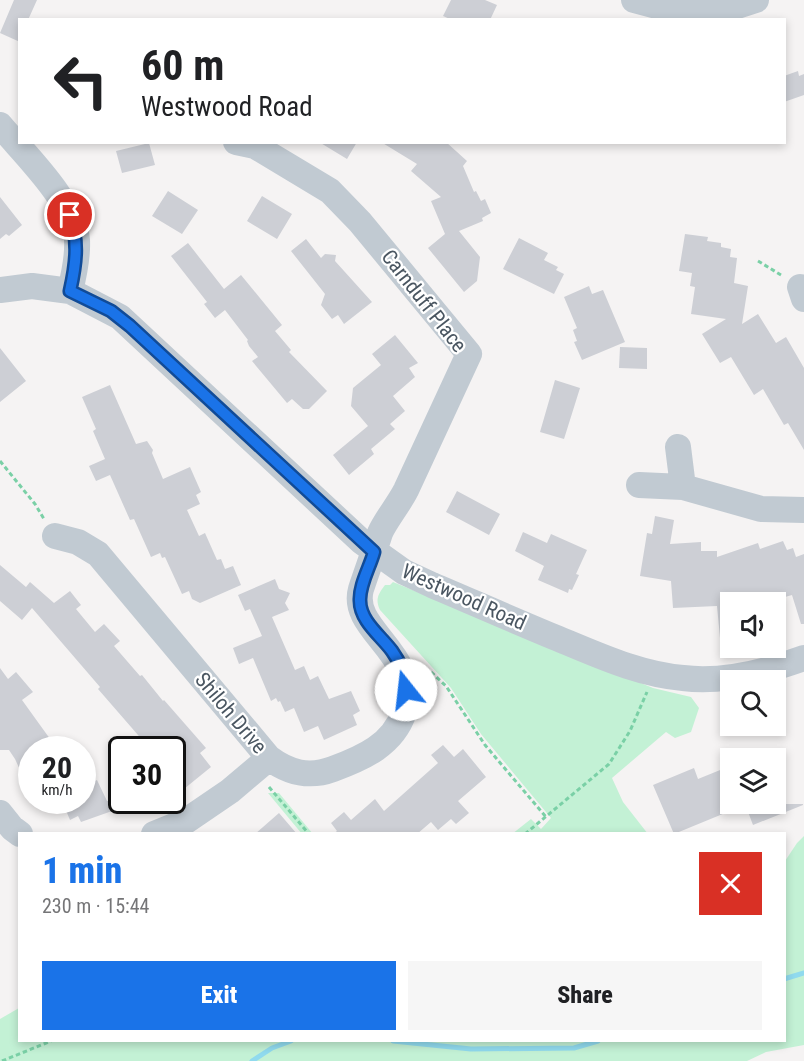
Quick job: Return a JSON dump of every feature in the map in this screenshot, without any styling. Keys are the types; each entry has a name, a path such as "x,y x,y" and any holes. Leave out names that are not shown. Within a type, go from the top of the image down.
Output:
{"street":[{"path":"634,0 688,13 716,13 756,0"},
{"path":"0,125 58,194 70,215 77,241 76,264 70,291"},
{"name":"Carnduff Place","path":"246,144 255,146 330,191 360,222 470,354 404,493 381,533 374,552"},
{"name":"Westwood Road","path":"0,290 32,286 70,291 111,311 374,552 404,572 432,585 607,659 655,674 685,679 715,679 745,675 804,658"},
{"path":"678,447 683,487"},
{"path":"639,485 683,487 761,509 804,510"},
{"name":"Shiloh Drive","path":"55,536 78,542 98,554 267,770 311,775 330,771 363,757 383,745 399,725 406,704 405,675 392,652 368,623 360,603 360,592 374,552"},
{"path":"159,832 186,821 230,791 267,770"},
{"path":"0,813 18,832"}],"path":[{"path":"0,461 35,504"},
{"path":"418,671 430,671 446,686 485,745 546,817"},
{"path":"527,832 609,764 630,731 655,674"},
{"path":"267,770 308,832"},
{"path":"2,1061 49,1042"}],"green space":[{"path":"393,582 653,688 691,697 699,708 691,732 675,738 666,732 612,778 623,802 646,832 515,832 531,819 541,829 551,818 481,734 451,688 380,610 379,594 385,585"},
{"path":"268,793 279,793 311,832 300,832"},
{"path":"804,836 804,1045 766,1052 747,1061 0,1061 0,1019 18,1009 18,1042 786,1042 786,860"}],"building":[{"path":"14,0 37,0 29,18 18,18 18,41 0,33"},
{"path":"451,0 485,0 497,5 491,18 448,18 443,16"},
{"path":"798,71 799,76 804,74 804,95 786,101 786,75"},
{"path":"149,144 155,165 122,173 116,151"},
{"path":"322,144 356,144 347,159"},
{"path":"384,144 448,144 467,161 463,166 474,192 476,191 481,201 485,199 491,213 482,218 483,221 459,231 480,257 477,281 464,292 428,248 445,234 431,201 441,197 411,171 417,164"},
{"path":"168,191 198,210 182,234 152,216"},
{"path":"262,196 292,214 277,239 247,221"},
{"path":"0,197 22,225 9,236 6,234 0,239"},
{"path":"685,234 708,237 707,241 721,243 721,247 731,249 730,257 737,258 734,283 748,286 742,324 758,314 776,343 786,337 804,368 804,450 788,423 784,425 763,389 754,395 731,357 720,363 702,334 726,319 691,314 695,287 690,286 692,273 679,271"},
{"path":"519,238 548,253 544,260 558,267 556,270 564,274 554,294 503,269"},
{"path":"306,239 321,258 325,254 336,255 335,261 372,302 344,324 338,315 332,319 321,305 325,294 291,251"},
{"path":"188,243 224,289 241,275 282,325 275,331 291,350 289,352 327,391 309,409 303,409 292,399 287,403 252,361 258,357 225,310 215,318 204,304 207,302 171,256"},
{"path":"589,286 592,294 603,290 625,342 582,360 574,342 577,341 573,330 577,328 564,297"},
{"path":"395,335 418,363 409,368 415,377 393,396 405,411 390,424 395,429 371,449 374,454 349,475 333,455 368,426 351,406 353,388 381,365 372,354"},
{"path":"620,347 647,348 647,369 619,368"},
{"path":"0,348 26,381 0,402"},
{"path":"555,380 580,388 564,439 540,432"},
{"path":"110,385 136,444 147,441 153,450 152,453 163,479 190,467 201,492 196,495 200,504 187,510 199,536 205,533 217,560 221,559 225,569 233,566 241,585 200,603 192,599 189,591 182,594 165,557 162,558 160,553 151,557 134,519 130,520 110,475 96,481 89,466 105,459 93,431 96,429 82,397"},
{"path":"457,491 500,514 489,535 446,512"},
{"path":"655,516 674,520 670,544 701,542 701,551 717,551 717,557 758,543 760,549 783,541 787,550 793,548 796,557 804,554 804,624 801,624 792,595 786,597 786,592 720,592 720,638 717,606 673,608 671,581 640,576 647,533 652,534"},
{"path":"523,532 547,543 551,534 587,550 576,574 579,575 572,590 569,589 568,593 538,580 544,566 515,551"},
{"path":"0,565 26,587 30,582 54,603 70,591 81,605 76,609 95,632 104,624 120,641 114,646 206,748 200,753 211,767 186,787 186,736 139,736 32,608 22,620 0,601"},
{"path":"275,579 279,589 290,593 285,603 289,610 272,617 295,670 304,666 310,680 318,676 329,699 351,691 360,711 353,715 357,725 324,740 318,726 304,732 294,708 285,712 280,701 278,702 276,698 271,701 253,658 239,664 233,648 262,636 250,609 245,611 238,595"},
{"path":"0,668 8,679 16,672 33,692 22,700 48,736 18,736 18,766 9,750 0,750"},
{"path":"443,745 454,757 463,749 486,777 458,801 469,813 456,824 451,819 438,830 431,822 419,832 336,832 331,823 344,812 351,820 375,799 384,811 438,763 431,755"},
{"path":"694,768 698,779 720,770 720,814 723,814 679,832 673,832 653,785"},
{"path":"96,780 108,801 108,812 81,822 78,816 70,820 67,814 96,814"},
{"path":"786,804 803,805 786,812"},
{"path":"279,813 295,832 257,832"},
{"path":"749,814 780,814 753,825"}],"waterway":[{"path":"786,978 804,973"},
{"path":"252,1061 272,1048 288,1042"},
{"path":"403,1042 471,1049 574,1048 595,1042"}],"route":[{"path":"70,215 77,241 76,264 70,291 120,317 374,552 360,592 360,603 368,623 399,663 405,675 406,690"}]}
